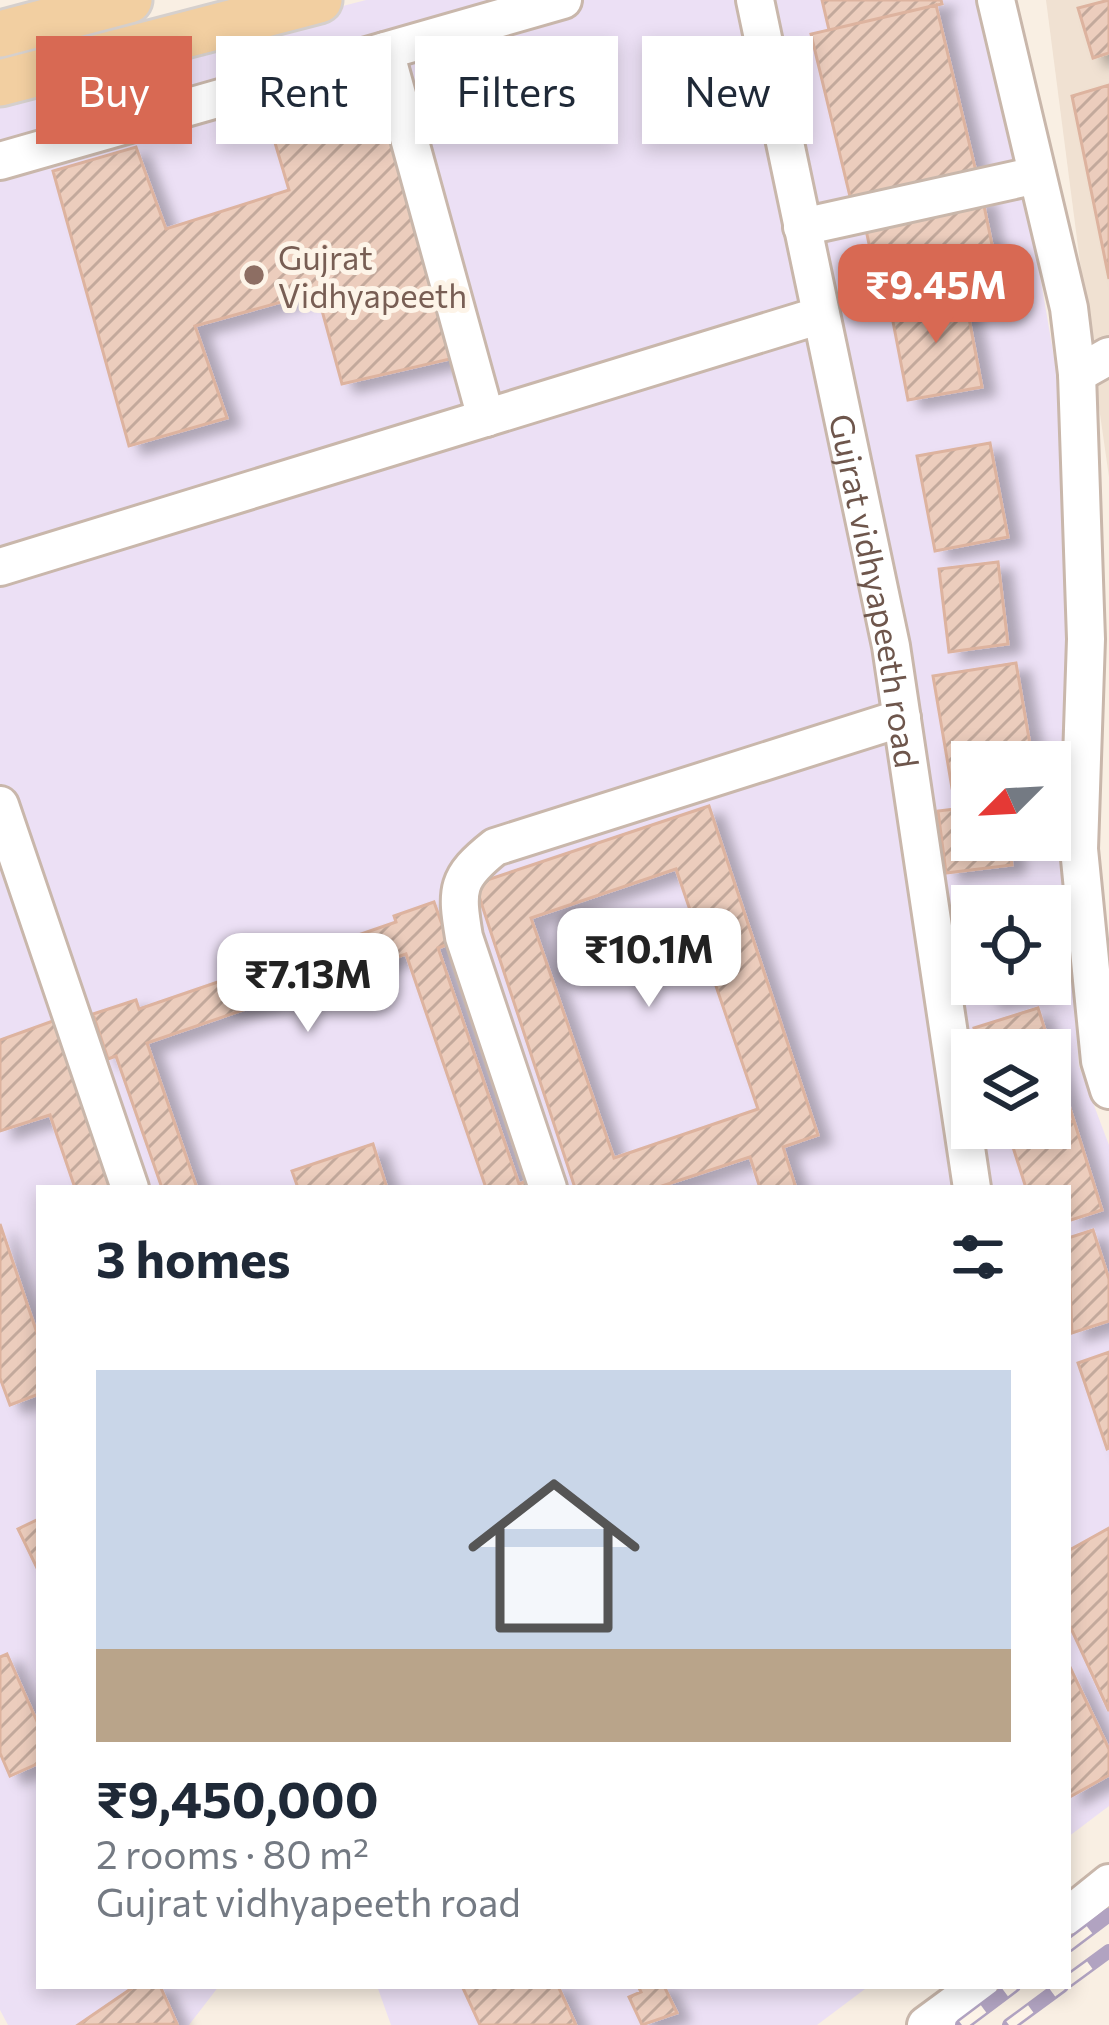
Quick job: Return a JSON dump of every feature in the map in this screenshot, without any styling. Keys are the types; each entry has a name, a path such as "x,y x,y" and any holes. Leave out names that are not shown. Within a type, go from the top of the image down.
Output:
{"main road":[{"path":"0,34 128,0"},
{"path":"0,82 319,0"}],"street":[{"path":"391,49 563,0"},
{"name":"Gujrat vidhyapeeth road","path":"754,0 902,718 972,1185"},
{"path":"996,0 1069,308 1093,365 1098,633 1084,750 1079,849 1100,1061 1109,1090"},
{"path":"391,73 486,418"},
{"path":"0,161 216,99"},
{"path":"802,227 1037,175"},
{"path":"0,567 821,315"},
{"path":"547,1185 464,937 457,895 469,867 496,847 902,718"},
{"path":"1084,750 1109,786"},
{"path":"0,805 129,1185"},
{"path":"1071,1914 1109,1883"},
{"path":"926,2025 975,1989"}],"shaded area":[{"path":"366,0 976,0 1022,170 1056,369 1075,638 1068,741 951,741 951,861 1063,861 1065,885 951,885 951,1005 1071,1005 1071,964 1079,1066 1109,1145 1109,1806 1071,1835 1071,1185 36,1185 36,1989 217,1989 189,2025 8,2025 0,2010 0,95 36,86 36,144 192,144 192,45 216,39 216,144 391,144 391,36 227,36"},
{"path":"1046,0 1109,0 1109,477 1097,393"},
{"path":"378,1989 865,1989 817,2025 391,2025"}],"building":[{"path":"822,0 941,0 942,4 829,30"},
{"path":"1109,0 1109,53 1093,58 1078,8"},
{"path":"936,5 978,180 853,209 811,34"},
{"path":"1109,85 1109,279 1072,96"},
{"name":"Gujrat Vidhyapeeth","path":"391,140 450,359 342,384 317,292 195,326 227,418 129,446 53,171 136,147 166,229 289,190 275,144 391,144"},
{"path":"982,196 998,274 880,297 864,220"},
{"path":"964,292 982,387 908,400 890,306"},
{"path":"990,443 1008,537 935,551 917,456"},
{"path":"998,562 1008,644 949,652 939,569"},
{"path":"1016,663 1029,741 951,741 951,782 933,676"},
{"path":"709,806 818,1135 783,1147 795,1185 759,1185 750,1157 665,1185 574,1185 475,884","holes":["676,869 758,1109 614,1158 531,918"]},
{"path":"951,809 951,861 1012,861 1012,865 946,873 938,811"},
{"path":"434,902 449,944 438,948 519,1184 532,1179 534,1185 485,1185 406,954 147,1043 196,1185 161,1185 116,1056 108,1059 93,1014 136,1000 139,1009 250,971 248,964 280,953 283,961 396,922 394,916"},
{"path":"1038,1008 1045,1029 974,1029"},
{"path":"64,1017 123,1185 74,1185 50,1115 0,1131 0,1040"},
{"path":"1074,1121 1102,1210 1071,1220 1071,1185 1025,1185 1014,1149 1071,1149"},
{"path":"373,1144 386,1185 297,1185 292,1171"},
{"path":"0,1224 36,1330 36,1395 10,1405 0,1378"},
{"path":"1093,1230 1109,1279 1109,1321 1072,1333 1071,1309 1071,1237"},
{"path":"1109,1352 1109,1448 1107,1449 1078,1363"},
{"path":"36,1520 36,1566 18,1529"},
{"path":"1109,1528 1109,1711 1071,1629 1071,1549"},
{"path":"7,1654 36,1719 36,1764 10,1776 0,1753 0,1657"},
{"path":"1071,1669 1109,1749 1109,1775 1071,1796"},
{"path":"131,1989 161,1989 177,2024 78,2025"},
{"path":"463,1989 559,1989 576,2025 480,2025"},
{"path":"665,1989 677,2013 642,2025 629,1997"}],"railway":[{"path":"1071,1944 1109,1915"},
{"path":"1071,1979 1109,1951"},
{"path":"962,2025 1010,1989"},
{"path":"1009,2025 1058,1989"}],"place":[{"name":"Gujrat Vidhyapeeth","path":"254,275"}]}
